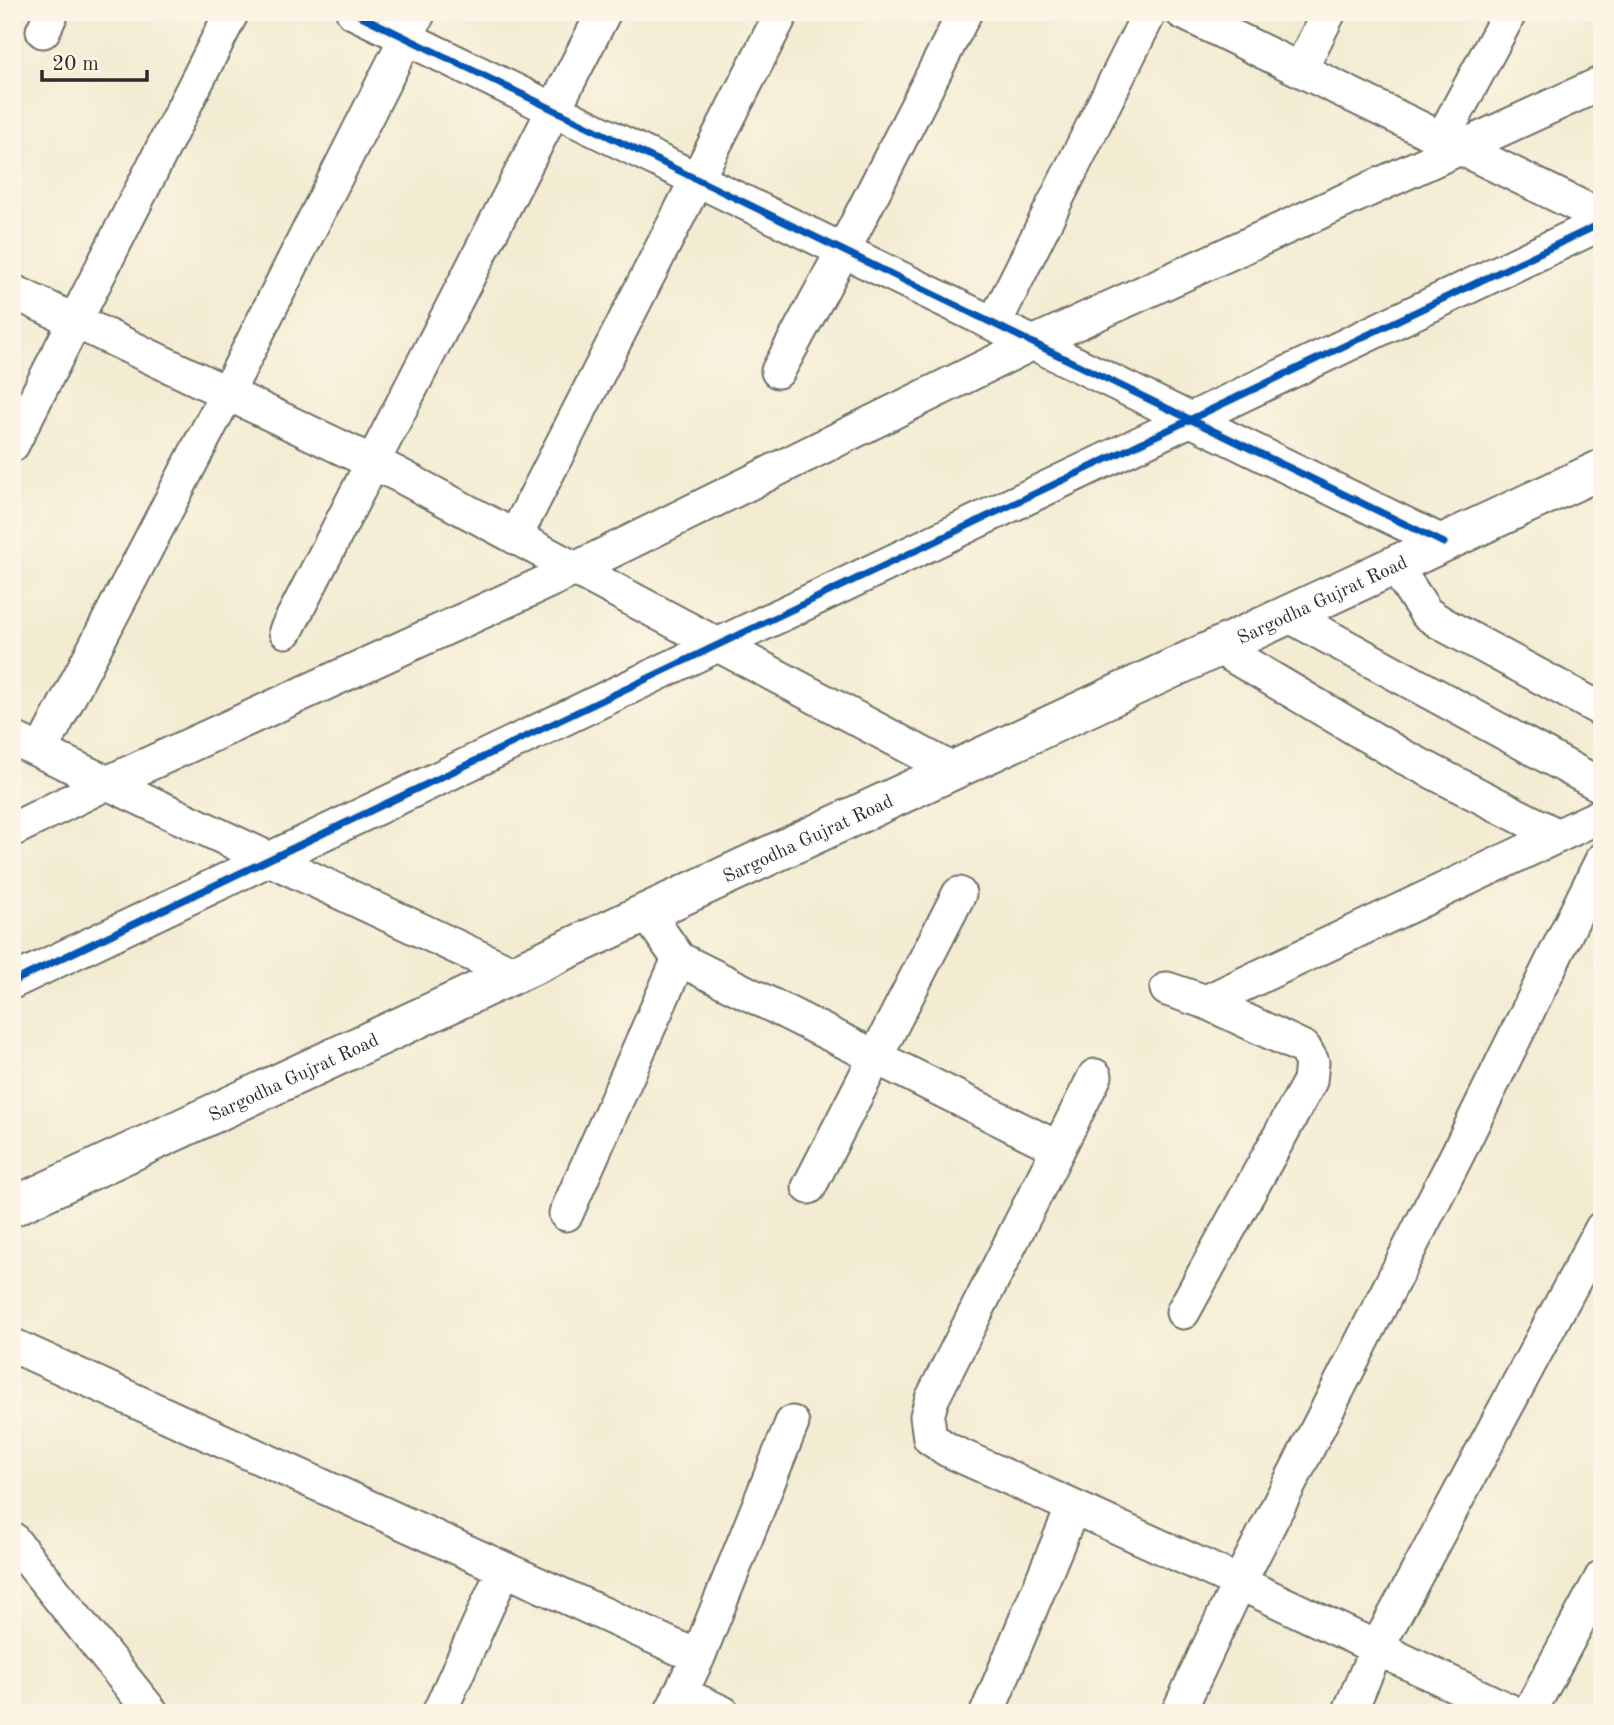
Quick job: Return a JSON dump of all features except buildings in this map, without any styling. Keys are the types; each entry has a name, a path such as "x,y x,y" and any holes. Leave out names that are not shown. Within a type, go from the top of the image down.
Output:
{"main road":[{"name":"Sargodha Gujrat Road","path":"12,1206 1602,470"}],"street":[{"path":"12,445 232,12"},
{"path":"353,12 412,25 554,110 1444,543"},
{"path":"286,631 604,12"},
{"path":"515,537 782,12"},
{"path":"778,371 844,250 965,12"},
{"path":"993,324 1150,12"},
{"path":"1182,12 1602,217"},
{"path":"1300,70 1329,12"},
{"path":"1450,143 1510,12"},
{"path":"412,25 227,393 27,745 512,973"},
{"path":"12,830 107,783 575,569 1033,343 1450,143 1602,82"},
{"path":"12,982 1188,418 1602,223"},
{"path":"12,291 371,462 953,770"},
{"path":"1395,566 1426,613 1602,710"},
{"path":"1288,615 1602,786"},
{"path":"1218,647 1402,756 1558,836"},
{"path":"1206,1002 1602,815"},
{"path":"1178,1713 1238,1583 1459,1151 1602,860"},
{"path":"808,1187 959,894"},
{"path":"646,912 680,960 1058,1148"},
{"path":"566,1214 680,960"},
{"path":"1167,989 1206,1002 1304,1048 1312,1062 1310,1081 1182,1312"},
{"path":"1095,1076 932,1399 927,1416 930,1438 948,1450 1514,1713"},
{"path":"1349,1713 1377,1648 1602,1228"},
{"path":"12,1345 698,1657"},
{"path":"723,1713 676,1703 698,1657 792,1423"},
{"path":"987,1713 1073,1507"},
{"path":"12,1539 135,1705"},
{"path":"439,1713 504,1569"},
{"path":"1529,1713 1602,1577"}],"cycle path":[{"path":"353,12 1444,543"},
{"path":"12,982 1602,223"}]}
